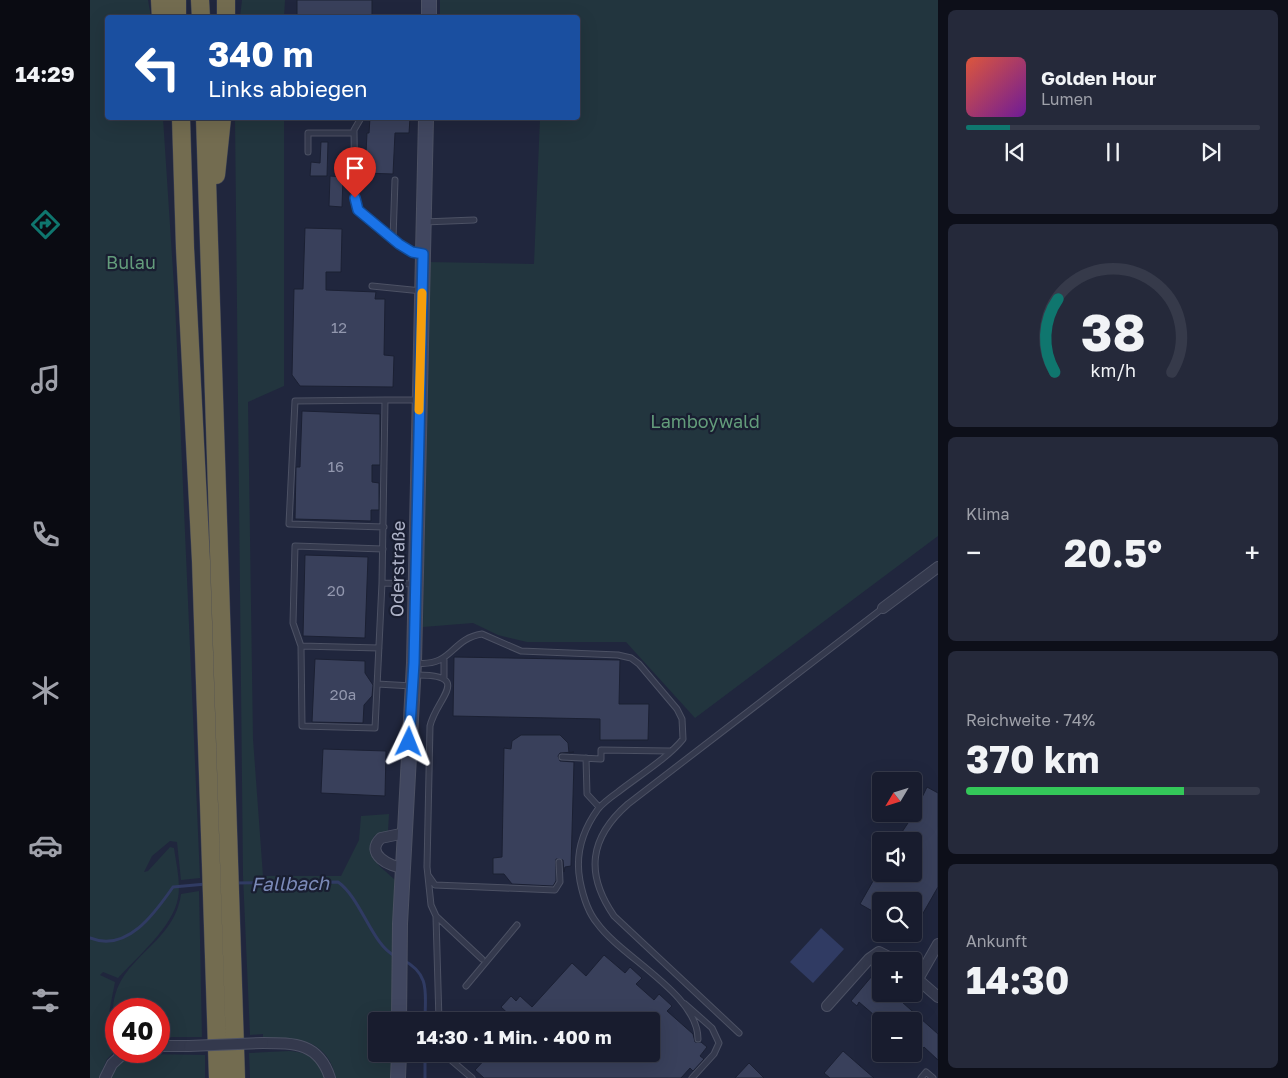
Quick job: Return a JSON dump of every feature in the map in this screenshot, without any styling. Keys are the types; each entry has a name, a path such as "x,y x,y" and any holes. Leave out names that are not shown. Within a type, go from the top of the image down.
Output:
{"highway":[{"path":"177,0 177,15"},
{"path":"200,0 201,15"},
{"path":"226,0 226,15"},
{"path":"170,120 185,248"},
{"path":"180,120 201,561 213,876 218,1078"},
{"path":"205,120 231,872 236,1078"},
{"path":"209,243 222,120"}],"street":[{"path":"428,15 429,0"},
{"name":"Oderstraße","path":"399,1012 400,938 413,674 426,120"},
{"path":"883,608 938,567"},
{"path":"404,868 392,867 383,861 376,852 376,846 381,838 405,833"},
{"path":"922,969 938,944"},
{"path":"827,1006 872,956"},
{"path":"922,983 938,997"},
{"path":"170,1046 295,1043 312,1050 325,1065 330,1078"},
{"path":"398,1078 399,1062"},
{"path":"105,1078 113,1063"}],"lane":[{"path":"360,120 354,132 355,206 393,239 412,252 423,254"},
{"path":"308,152 308,133 354,132"},
{"path":"393,239 395,180"},
{"path":"424,222 474,220"},
{"path":"372,286 422,291"},
{"path":"383,549 295,546 293,623 301,646 302,726 374,728 379,648 384,527 385,400"},
{"path":"384,527 290,524 295,401 420,400"},
{"path":"382,583 415,584"},
{"path":"739,1033 614,916 604,901 596,883 597,843 606,826 628,804 883,608"},
{"path":"413,674 425,664 444,660 463,640 482,634 521,651 618,655 631,658 646,670 682,719 683,739 599,807 583,837 578,857 582,891 589,911 606,934 712,1028 719,1042 714,1054 692,1078"},
{"path":"301,646 379,648"},
{"path":"439,1012 436,916 429,893 426,867 430,726 434,714 446,696 447,684 444,679 444,660"},
{"path":"377,684 413,674 432,674 444,679"},
{"path":"562,757 601,759 601,750 670,751"},
{"path":"586,758 587,794 599,807"},
{"path":"426,867 435,886 555,890 560,882 559,862"},
{"path":"436,916 482,959"},
{"path":"466,986 517,925"},
{"path":"674,994 693,1020 698,1039"},
{"path":"453,1062 472,1078"},
{"path":"921,1078 926,1072 933,1078"}],"green space":[{"name":"Bulau","path":"90,0 148,0 151,15 105,15 105,120 163,120 175,302 200,878 181,880 177,842 170,841 152,856 144,872 148,871 170,847 174,848 179,880 178,898 175,909 162,931 118,978 103,972 100,975 115,982 112,998 105,998 105,1063 99,1078 90,1078"},
{"path":"242,0 285,0 284,15 240,15"},
{"name":"Lamboywald","path":"440,0 938,0 938,536 695,718 626,642 527,642 498,635 473,623 423,627 428,262 534,264 540,120 580,120 580,15 440,15"},
{"path":"235,120 284,120 284,386 248,402 253,739 263,876 341,876 359,840 361,816 389,814 388,831 374,836 372,852 376,862 397,882 393,1012 368,1012 368,1062 392,1062 392,1078 336,1078 332,1065 326,1055 309,1043 299,1040 263,1039 263,1034 250,1035 243,876"},
{"path":"199,891 202,1037 170,1037 170,998 115,998 117,990 126,973 165,931 175,914 181,894"},
{"path":"289,1051 302,1053 315,1061 322,1071 324,1078 250,1078 249,1053"},
{"path":"170,1054 205,1055 205,1078 108,1078 119,1064 170,1063"}],"water":[{"path":"821,928 844,949 813,983 790,962"}],"building":[{"path":"297,0 372,0 372,15 297,15"},
{"path":"370,120 410,120 409,133 395,133 393,174 365,173 367,133 369,133"},
{"path":"321,142 328,142 327,176 310,176 311,162 320,163"},
{"path":"330,176 343,177 342,207 329,206"},
{"path":"305,228 342,229 341,272 326,272 326,290 376,292 375,299 385,299 384,355 394,356 393,387 300,386 292,375 294,289 303,289"},
{"path":"302,411 380,414 380,465 372,465 372,482 379,483 379,510 371,510 371,521 295,519 296,467 300,467"},
{"path":"305,555 368,557 365,638 303,636"},
{"path":"454,657 620,660 619,704 649,704 648,740 600,740 600,719 453,716"},
{"path":"315,659 365,661 365,673 373,685 372,696 364,705 363,723 312,722"},
{"path":"521,735 560,735 568,743 569,752 560,753 558,756 560,761 574,762 571,866 565,867 564,872 563,860 556,859 556,881 553,886 512,884 504,874 493,874 493,858 502,857 504,748 511,749 512,741"},
{"path":"323,749 386,751 385,796 321,793"},
{"path":"927,787 938,793 938,887 922,915 922,892 872,892 872,911 860,904 872,882 922,882 922,832 902,832 909,822 922,822 922,797"},
{"path":"604,955 625,973 630,967 642,978 636,984 654,1000 659,994 672,1006 667,1011 693,1034 695,1042 701,1042 707,1047 700,1056 704,1059 693,1071 690,1068 681,1078 484,1078 475,1070 482,1062 660,1062 660,1012 506,1012 501,1007 511,996 516,1001 520,996 532,1007 572,963 586,976"},
{"path":"872,976 872,1002 902,1002 913,1012 872,1013 859,1002 857,1006 851,1001"},
{"path":"922,1020 938,1034 938,1060 924,1047 922,1049"},
{"path":"843,1051 874,1078 830,1078 824,1073"},
{"path":"749,1063 764,1078 735,1078"}],"waterway":[{"name":"Fallbach","path":"234,883 338,882 346,889 380,942 395,956"},
{"name":"Fallbach","path":"90,938 103,941 116,940 128,935 149,919 173,887 206,884"},
{"name":"Fallbach","path":"403,960 412,966 422,978 425,994 425,1012"},
{"name":"Fallbach","path":"425,1062 425,1078"}],"slow traffic":[{"path":"419,410 422,293"}],"route":[{"path":"355,198 355,206 358,210 399,244 412,252 423,254 414,663 409,742"}]}
